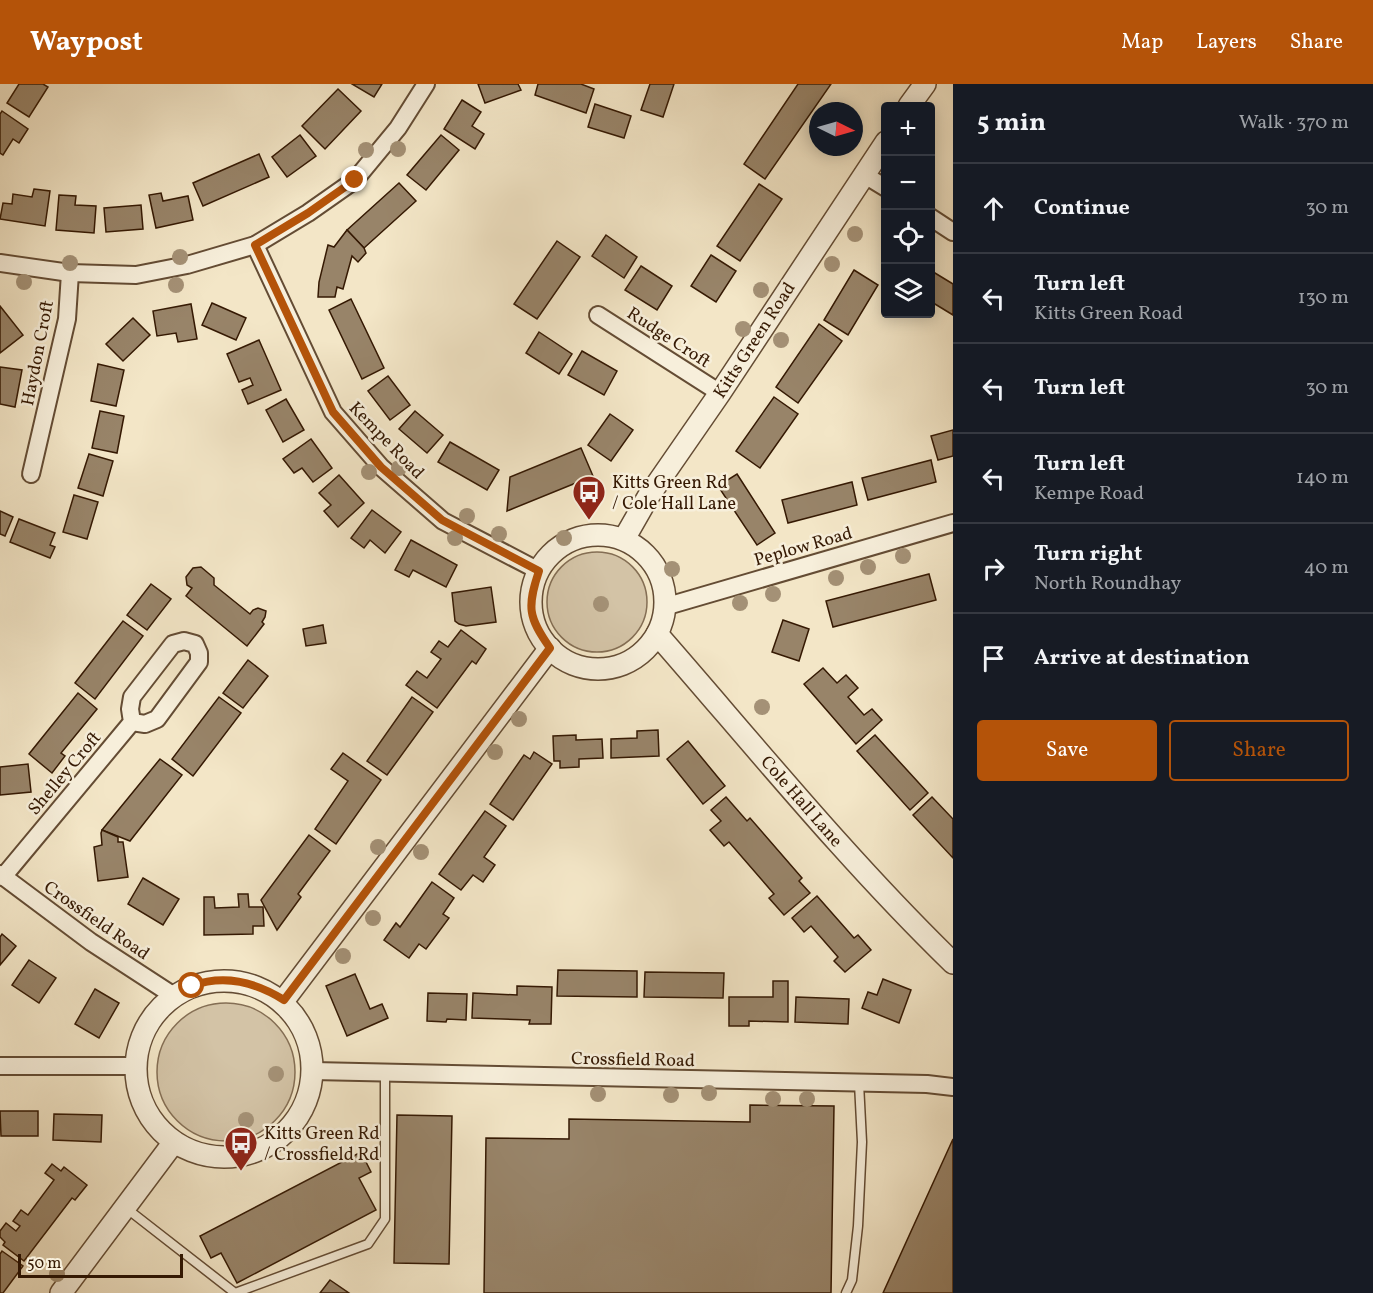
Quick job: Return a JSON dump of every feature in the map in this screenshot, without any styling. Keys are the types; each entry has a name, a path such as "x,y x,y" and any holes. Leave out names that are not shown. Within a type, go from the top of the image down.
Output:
{"street":[{"path":"0,263 70,273 136,275 187,265 255,245 308,213 355,180 398,128 426,84"},
{"path":"912,102 925,84"},
{"name":"Kitts Green Road","path":"624,539 648,498 881,148"},
{"path":"864,174 881,185"},
{"path":"935,221 953,232"},
{"name":"Kempe Road","path":"255,245 333,412 381,467 442,520 539,571"},
{"name":"Haydon Croft","path":"32,474 67,319 70,273"},
{"name":"Rudge Croft","path":"598,315 720,393"},
{"name":"Peplow Road","path":"664,607 953,523"},
{"path":"598,535 624,539 646,556 654,566 663,588 664,607 662,622 657,634 639,655 613,668 585,668 568,662 550,648 537,629 532,615 532,592 539,571 552,554 574,539 598,535"},
{"name":"Cole Hall Lane","path":"657,634 824,826 912,923 953,963"},
{"path":"184,641 195,644 199,653 199,662 157,720 145,724 132,722 130,709 132,697 173,644 184,641"},
{"path":"284,1000 550,648"},
{"name":"Shelley Croft","path":"2,876 132,722"},
{"name":"Crossfield Road","path":"2,876 91,942 174,996"},
{"path":"235,980 270,991 284,1000 297,1019 308,1043 313,1071 307,1100 297,1120 267,1148 234,1156 211,1155 195,1152 174,1142 156,1129 141,1101 136,1066 146,1028 162,1006 174,996 203,982 235,980"},
{"path":"0,1066 136,1066"},
{"name":"Crossfield Road","path":"313,1071 927,1084 953,1087"},
{"path":"61,1293 174,1142"}],"lane":[{"path":"125,1207 235,1293 368,1244 385,1219 385,1073"},
{"path":"846,1293 852,1280 858,1226 862,1142 859,1083"}],"shaded area":[{"path":"597,552 616,556 632,567 643,583 647,602 643,621 632,637 616,648 597,652 578,648 562,637 551,621 547,602 551,583 562,567 578,556"},
{"path":"226,1003 252,1009 264,1015 274,1024 283,1034 289,1046 295,1072 289,1098 283,1110 274,1120 264,1129 252,1135 226,1141 200,1135 188,1129 178,1120 169,1110 163,1098 157,1072 163,1046 169,1034 178,1024 188,1015 200,1009"}],"building":[{"path":"19,84 43,84 48,87 29,117 7,103"},
{"path":"352,84 382,84 374,97"},
{"path":"478,84 518,84 521,90 485,103"},
{"path":"538,84 581,84 594,89 586,113 535,95"},
{"path":"650,84 674,84 663,117 641,110"},
{"path":"798,84 831,84 818,102 809,102 809,116 765,179 744,164"},
{"path":"338,89 361,111 325,149 302,126"},
{"path":"462,100 481,112 472,126 484,134 475,149 444,129"},
{"path":"595,104 631,116 624,138 588,127"},
{"path":"2,111 28,129 19,143 13,139 3,155 0,153 0,114"},
{"path":"300,135 316,156 287,177 272,157"},
{"path":"441,135 459,150 426,190 407,175"},
{"path":"259,154 269,177 203,206 193,183"},
{"path":"399,183 416,201 364,248 347,230"},
{"path":"759,184 782,199 740,261 717,246"},
{"path":"34,189 50,191 45,226 0,219 3,203 12,204 13,194 32,197"},
{"path":"161,193 163,201 188,196 193,220 156,228 149,195"},
{"path":"59,195 76,196 75,205 96,206 94,233 56,230"},
{"path":"141,205 143,229 106,232 104,208"},
{"path":"347,230 366,253 358,262 352,256 343,289 337,287 335,297 318,297 319,282 328,245 334,247"},
{"path":"606,235 637,257 624,278 592,256"},
{"path":"557,241 580,257 537,319 514,304"},
{"path":"711,255 736,271 716,302 691,286"},
{"path":"641,266 672,286 657,310 625,290"},
{"path":"854,270 878,285 848,335 824,320"},
{"path":"935,273 953,284 953,315 935,304"},
{"path":"351,299 384,368 362,379 329,310"},
{"path":"212,303 246,318 236,340 202,325"},
{"path":"191,304 197,339 178,342 176,333 157,336 153,311"},
{"path":"0,306 23,335 0,353"},
{"path":"133,318 150,335 123,361 106,344"},
{"path":"819,324 842,341 798,403 776,387"},
{"path":"539,332 572,354 559,374 526,353"},
{"path":"259,340 281,390 248,404 242,390 253,385 250,378 239,382 227,354"},
{"path":"582,351 617,371 604,395 568,375"},
{"path":"98,364 124,370 116,406 91,401"},
{"path":"0,367 22,370 15,407 0,404"},
{"path":"388,376 410,405 390,420 368,391"},
{"path":"774,397 798,414 760,468 736,451"},
{"path":"286,399 304,430 283,442 266,410"},
{"path":"100,411 124,416 117,453 92,448"},
{"path":"415,411 443,435 427,453 399,429"},
{"path":"610,414 633,430 611,461 588,445"},
{"path":"953,430 953,456 938,460 931,436"},
{"path":"311,439 332,468 313,482 302,468 294,473 283,459"},
{"path":"450,442 499,470 487,490 438,462"},
{"path":"581,448 593,476 507,511 510,477"},
{"path":"89,454 113,461 103,496 78,488"},
{"path":"931,460 936,482 868,500 862,478"},
{"path":"737,474 775,533 757,545 718,486"},
{"path":"339,475 364,503 338,527 324,511 331,505 319,493"},
{"path":"852,482 857,505 788,523 782,500"},
{"path":"74,495 98,502 87,539 63,532"},
{"path":"372,510 401,532 385,553 370,540 364,548 351,538"},
{"path":"0,511 13,517 5,536 0,534"},
{"path":"19,519 55,533 50,545 55,547 50,558 10,542"},
{"path":"411,540 457,565 446,587 413,570 409,577 395,570"},
{"path":"201,567 214,578 214,585 250,614 258,608 266,611 262,622 264,624 247,646 186,596 192,588 187,585 186,577 193,568"},
{"path":"929,574 936,600 833,627 826,601"},
{"path":"151,584 171,599 147,630 127,615"},
{"path":"491,587 496,622 466,626 455,621 452,593"},
{"path":"783,620 809,629 799,661 772,652"},
{"path":"123,621 143,636 95,699 75,683"},
{"path":"323,625 326,643 306,646 303,629"},
{"path":"461,630 486,649 476,664 472,661 437,708 406,685 417,671 427,678 441,659 431,652 439,641 448,647"},
{"path":"248,660 268,676 243,708 223,693"},
{"path":"823,668 837,683 846,675 858,688 848,697 864,715 872,709 882,720 856,744 804,684"},
{"path":"78,693 97,709 61,753 65,756 52,773 29,754"},
{"path":"219,697 241,713 193,776 172,759"},
{"path":"412,697 433,712 387,775 367,761"},
{"path":"658,730 659,756 611,758 611,739 637,738 637,731"},
{"path":"576,735 576,740 602,739 603,758 579,759 579,767 560,768 560,761 554,761 553,736"},
{"path":"875,735 928,793 910,810 857,751"},
{"path":"688,741 725,786 703,804 667,759"},
{"path":"534,752 552,764 513,820 490,804 524,755 530,759"},
{"path":"343,753 381,780 336,844 315,829 348,781 331,769"},
{"path":"160,759 182,775 130,841 102,830"},
{"path":"28,764 31,792 0,795 0,767"},
{"path":"726,797 747,821 750,818 802,878 799,881 810,893 784,915 769,898 774,894 729,842 724,846 710,830 721,821 711,810"},
{"path":"932,797 953,819 953,858 913,815"},
{"path":"485,811 506,826 484,857 495,865 483,882 473,875 461,890 439,874"},
{"path":"102,830 118,837 118,842 123,842 128,877 98,881 94,847 102,845"},
{"path":"309,835 330,851 298,894 301,897 277,930 261,900"},
{"path":"143,878 179,899 163,925 128,904"},
{"path":"432,882 454,898 443,914 449,918 426,949 419,944 409,958 384,940 396,923 400,927"},
{"path":"238,894 248,894 249,907 263,907 264,926 253,926 253,934 204,935 204,897 214,897 215,908 239,907"},
{"path":"817,896 854,938 858,935 871,950 845,972 834,961 838,957 811,926 804,932 792,918"},
{"path":"2,934 16,946 0,965 0,937"},
{"path":"29,960 56,978 39,1003 12,985"},
{"path":"558,970 637,971 637,997 557,996"},
{"path":"645,972 724,973 723,998 644,997"},
{"path":"355,974 370,1009 382,1004 388,1018 347,1036 326,986"},
{"path":"883,979 911,990 899,1023 862,1008 868,992 877,995"},
{"path":"773,981 788,981 788,1022 749,1021 749,1026 729,1026 729,997 773,997"},
{"path":"517,986 552,987 551,1024 529,1024 530,1020 472,1018 473,993 517,995"},
{"path":"95,989 119,1003 99,1038 75,1024"},
{"path":"428,993 467,994 466,1020 427,1021"},
{"path":"796,997 849,999 848,1024 795,1022"},
{"path":"750,1105 834,1106 831,1293 484,1293 486,1138 569,1139 569,1119 750,1122"},
{"path":"0,1111 38,1111 38,1136 1,1136"},
{"path":"54,1114 102,1115 101,1142 53,1140"},
{"path":"397,1115 452,1116 449,1264 394,1263"},
{"path":"953,1139 953,1293 883,1293"},
{"path":"361,1152 371,1172 359,1178 376,1210 237,1283 221,1253 211,1258 200,1236"},
{"path":"52,1164 61,1171 64,1167 87,1185 75,1200 72,1198 24,1261 3,1245 5,1242 0,1237 0,1231 6,1223 16,1231 20,1226 13,1221 21,1210 28,1215 54,1180 45,1173"},
{"path":"2,1251 23,1266 3,1293 0,1293 0,1254"},
{"path":"330,1280 349,1293 320,1293"}],"place":[{"name":"Kitts Green Rd / Cole Hall Lane","path":"589,521"},
{"name":"Kitts Green Rd / Crossfield Rd","path":"241,1172"}],"route":[{"path":"192,986 203,982 235,980 253,984 284,1000 550,648 537,629 532,615 532,592 539,571 442,520 381,467 333,412 255,245 308,213 355,180"}]}
